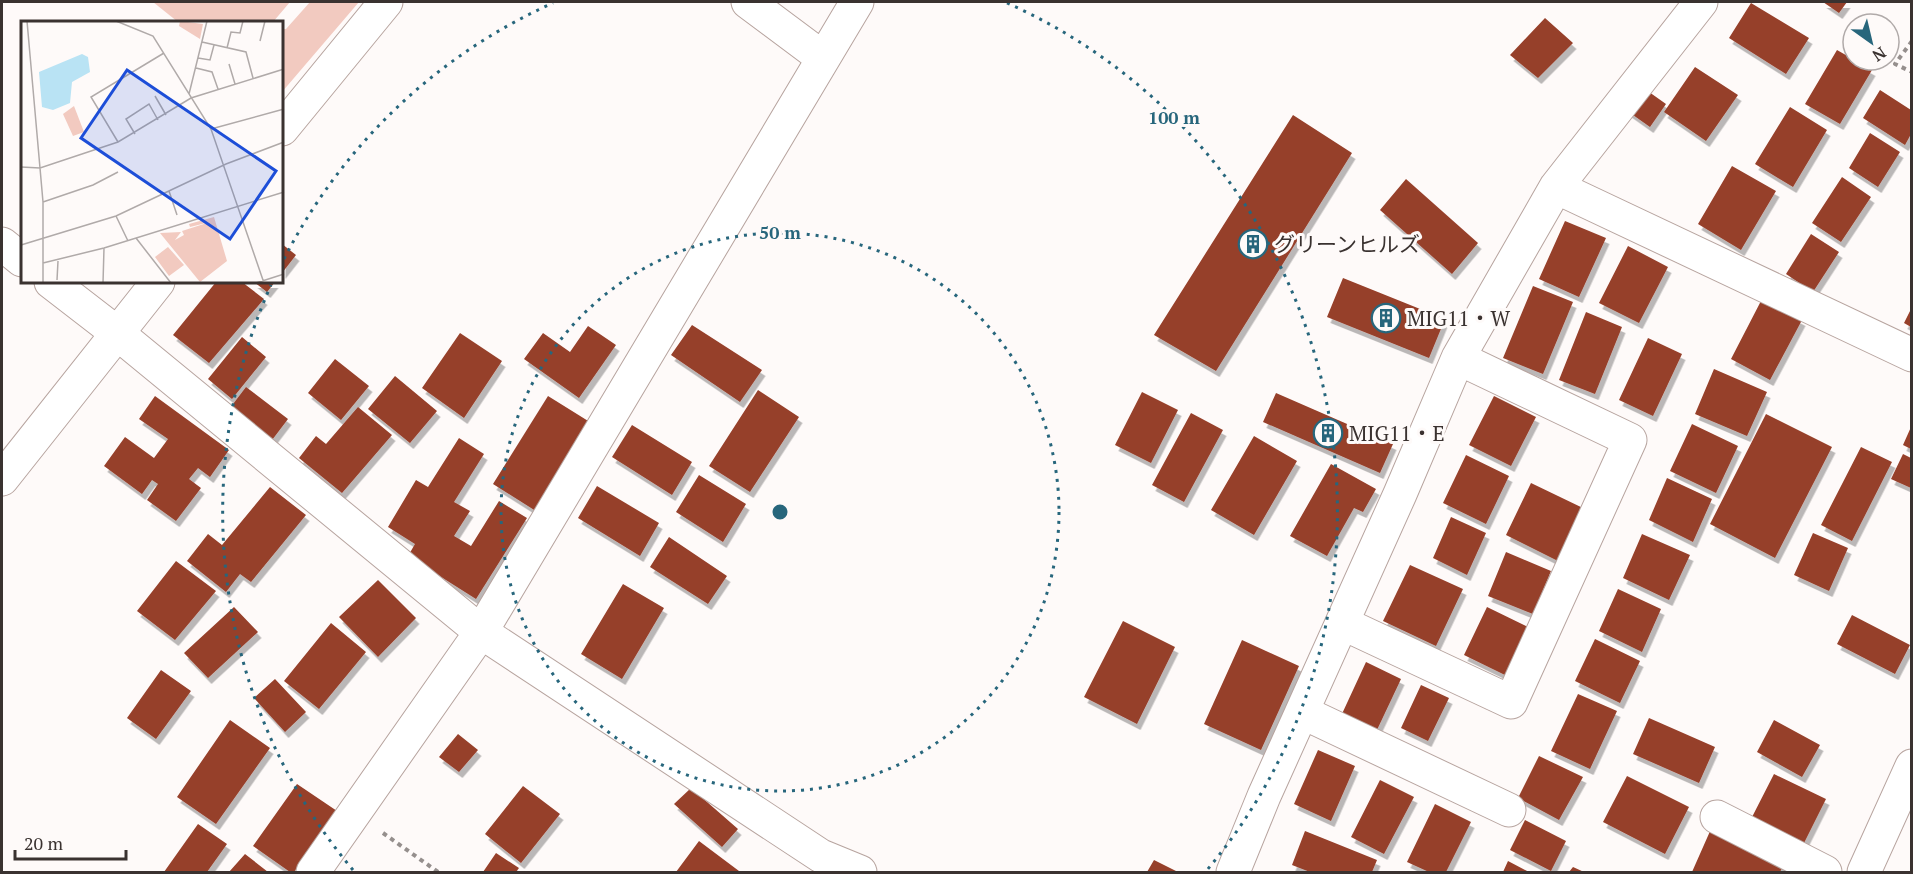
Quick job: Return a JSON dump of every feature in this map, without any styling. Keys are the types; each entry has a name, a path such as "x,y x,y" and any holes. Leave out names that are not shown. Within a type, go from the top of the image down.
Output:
{"street":[{"path":"284,127 386,2"},
{"path":"748,2 823,58"},
{"path":"313,873 482,632 857,2"},
{"path":"1233,873 1264,796 1458,358 1556,187 1701,2"},
{"path":"1556,187 1911,355"},
{"path":"2,244 21,259"},
{"path":"54,284 117,333 482,632 814,864 860,873"},
{"path":"2,479 156,284"},
{"path":"1342,624 1511,702 1630,440 1458,358"},
{"path":"1302,712 1509,810"},
{"path":"1864,873 1911,766"},
{"path":"1717,817 1825,873"}],"path":[{"path":"1911,41 1895,64 1911,72"},
{"path":"355,813 438,873"}],"shaded area":[{"path":"153,2 290,2 274,21 177,21"},
{"path":"310,2 359,2 284,90 284,29"}],"building":[{"path":"1823,2 1847,2 1839,13"},
{"path":"1751,3 1809,38 1786,74 1729,38"},
{"path":"1545,18 1573,43 1538,78 1510,55"},
{"path":"1837,50 1841,52 1841,72 1871,72 1840,124 1805,104"},
{"path":"1695,67 1738,95 1706,141 1664,112"},
{"path":"1642,87 1666,104 1650,127 1626,110"},
{"path":"1880,90 1911,110 1911,134 1905,145 1863,118"},
{"path":"1790,107 1827,130 1793,187 1755,164"},
{"name":"グリーンヒルズ","path":"1293,115 1352,153 1216,371 1154,335"},
{"path":"1870,133 1900,152 1878,187 1849,168"},
{"path":"1732,166 1776,191 1741,250 1698,224"},
{"path":"1842,177 1871,197 1841,242 1812,223"},
{"path":"1406,179 1478,243 1452,274 1380,210"},
{"path":"1565,221 1606,238 1579,297 1539,279"},
{"path":"1811,234 1839,252 1813,292 1786,274"},
{"path":"284,246 296,255 284,270"},
{"path":"1628,246 1668,267 1639,323 1599,303"},
{"name":"MIG11・W","path":"1343,278 1445,319 1429,358 1327,317"},
{"path":"214,284 245,284 264,299 209,363 173,335"},
{"path":"257,284 273,284 267,292"},
{"path":"1533,286 1573,302 1543,374 1503,358"},
{"path":"1762,299 1802,320 1770,380 1731,359"},
{"path":"1911,309 1911,327 1904,323"},
{"path":"1586,312 1622,327 1595,394 1559,380"},
{"path":"692,325 762,370 740,402 671,355"},
{"path":"588,326 616,345 579,398 524,359 543,333 570,352"},
{"path":"460,333 502,361 464,418 422,388"},
{"path":"242,337 266,357 232,399 208,379"},
{"path":"1648,338 1682,354 1653,416 1619,400"},
{"path":"335,359 369,386 341,420 308,393"},
{"path":"1714,369 1767,392 1747,436 1695,414"},
{"path":"395,376 437,411 410,443 368,409"},
{"path":"246,387 288,419 269,444 227,412"},
{"path":"758,390 799,417 750,492 709,466"},
{"path":"1142,392 1178,410 1151,463 1115,445"},
{"name":"MIG11・E","path":"1276,393 1393,444 1380,473 1263,422"},
{"path":"155,396 229,450 210,477 198,468 189,479 201,488 176,521 147,500 158,484 152,480 142,494 104,466 125,437 154,458 168,439 139,419"},
{"path":"548,396 593,424 539,513 493,484"},
{"path":"1494,396 1536,417 1511,466 1469,445"},
{"path":"358,407 392,435 342,493 299,458 316,436 326,444"},
{"path":"1191,413 1223,430 1184,502 1152,485"},
{"path":"1766,414 1832,447 1775,558 1710,524"},
{"path":"1692,424 1738,446 1716,493 1670,471"},
{"path":"632,425 692,462 672,495 612,457"},
{"path":"1911,427 1911,449 1903,445"},
{"path":"1254,436 1297,461 1254,535 1211,510"},
{"path":"459,438 484,454 454,502 470,511 454,536 471,546 499,501 527,518 476,599 408,556 415,544 388,527 416,480 428,487"},
{"path":"1861,447 1892,462 1852,541 1821,525"},
{"path":"1903,454 1911,458 1911,488 1891,479"},
{"path":"1466,455 1509,476 1486,524 1443,503"},
{"path":"1331,464 1376,489 1363,512 1354,508 1327,556 1290,536"},
{"path":"699,475 746,504 723,542 676,512"},
{"path":"1667,478 1712,499 1693,542 1649,520"},
{"path":"1531,483 1585,509 1558,561 1506,535"},
{"path":"597,486 659,523 640,556 578,518"},
{"path":"270,487 306,515 251,582 240,574 226,592 187,561 208,534 222,545"},
{"path":"1451,517 1486,533 1467,575 1433,558"},
{"path":"1813,533 1848,548 1829,591 1794,575"},
{"path":"1642,534 1690,555 1669,600 1623,578"},
{"path":"669,537 727,576 708,604 650,567"},
{"path":"1506,552 1551,571 1533,614 1488,596"},
{"path":"176,561 216,591 175,640 137,611"},
{"path":"1410,565 1463,589 1436,646 1383,621"},
{"path":"378,580 416,618 378,657 339,617"},
{"path":"623,584 664,608 622,679 581,654"},
{"path":"1618,589 1661,609 1642,652 1599,631"},
{"path":"234,607 258,632 208,678 184,653"},
{"path":"1487,607 1528,627 1505,675 1464,655"},
{"path":"1852,615 1910,645 1895,674 1837,644"},
{"path":"1123,621 1175,647 1137,724 1084,697"},
{"path":"331,623 366,652 319,709 284,681"},
{"path":"1595,639 1640,661 1620,703 1575,681"},
{"path":"1242,640 1299,666 1261,750 1204,724"},
{"path":"1366,662 1401,679 1376,732 1341,716"},
{"path":"161,670 191,691 156,739 127,718"},
{"path":"275,679 306,712 285,732 254,698"},
{"path":"1421,685 1449,698 1428,741 1401,728"},
{"path":"1578,694 1617,711 1590,769 1551,751"},
{"path":"1649,718 1715,747 1699,783 1633,754"},
{"path":"230,720 270,748 216,824 177,797"},
{"path":"1774,720 1820,745 1802,777 1757,752"},
{"path":"458,734 478,750 459,772 439,757"},
{"path":"1318,750 1355,766 1331,821 1294,804"},
{"path":"1539,756 1583,777 1559,820 1518,798"},
{"path":"1774,774 1826,799 1802,847 1750,821"},
{"path":"1627,776 1689,807 1665,854 1603,822"},
{"path":"1380,780 1414,797 1384,854 1351,837"},
{"path":"297,784 337,811 294,872 290,872 253,846"},
{"path":"523,786 560,814 521,863 485,834"},
{"path":"691,788 738,829 722,847 674,804"},
{"path":"1435,804 1471,822 1446,872 1429,872 1407,862"},
{"path":"1525,820 1566,841 1551,871 1510,850"},
{"path":"198,824 227,844 207,872 164,872"},
{"path":"1711,829 1785,862 1780,872 1692,872"},
{"path":"1305,831 1377,860 1372,872 1310,872 1292,865"},
{"path":"699,841 739,871 676,872"},
{"path":"496,853 519,868 516,872 483,872"},
{"path":"245,854 268,872 229,872"},
{"path":"1154,860 1178,872 1147,872"},
{"path":"1508,861 1529,872 1503,872"},
{"path":"1573,867 1584,872 1569,872"}],"place":[{"name":"グリーンヒルズ","path":"1253,244"},
{"name":"MIG11・W","path":"1386,318"},
{"name":"MIG11・E","path":"1328,433"}]}
